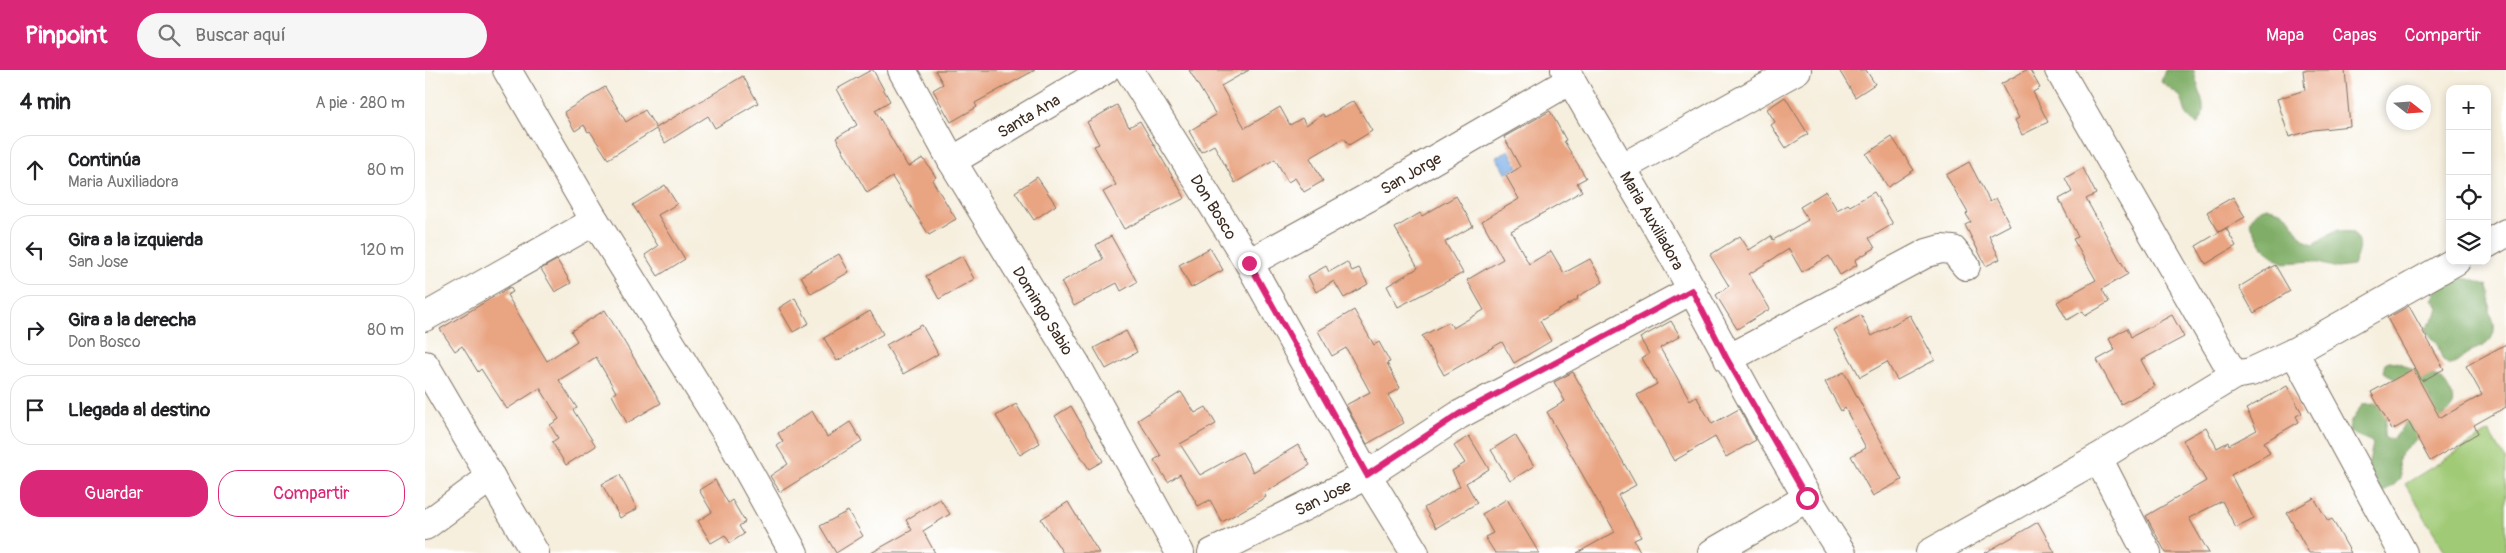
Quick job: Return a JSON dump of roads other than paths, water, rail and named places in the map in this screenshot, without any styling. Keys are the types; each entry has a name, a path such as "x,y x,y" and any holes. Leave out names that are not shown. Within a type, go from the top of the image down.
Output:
{"street":[{"path":"507,70 595,221 731,440 794,553"},
{"name":"Domingo Sabio","path":"901,70 952,161 1076,364 1174,551"},
{"name":"Santa Ana","path":"952,161 1105,70"},
{"name":"Don Bosco","path":"1129,70 1249,263 1367,475 1415,553"},
{"path":"1623,167 1797,70"},
{"path":"2059,70 2234,375"},
{"name":"San Jorge","path":"1249,263 1378,192 1568,75"},
{"name":"Maria Auxiliadora","path":"1568,75 1623,167 1692,290 1727,359 1807,498 1842,553"},
{"path":"425,317 595,221"},
{"path":"2491,242 2506,234"},
{"path":"1727,359 1927,253 1941,248 1953,250 1966,266"},
{"path":"1930,553 2098,458 2234,375 2251,372 2294,352 2449,265"},
{"name":"San Jose","path":"1213,553 1367,475 1459,414 1692,290"},
{"path":"2294,352 2403,553"},
{"path":"425,365 535,553"},
{"path":"2098,458 2147,553"},
{"path":"425,526 491,477"},
{"path":"1712,553 1807,498"}],"water":[{"path":"1509,150 1518,167 1506,173 1496,157"}]}
